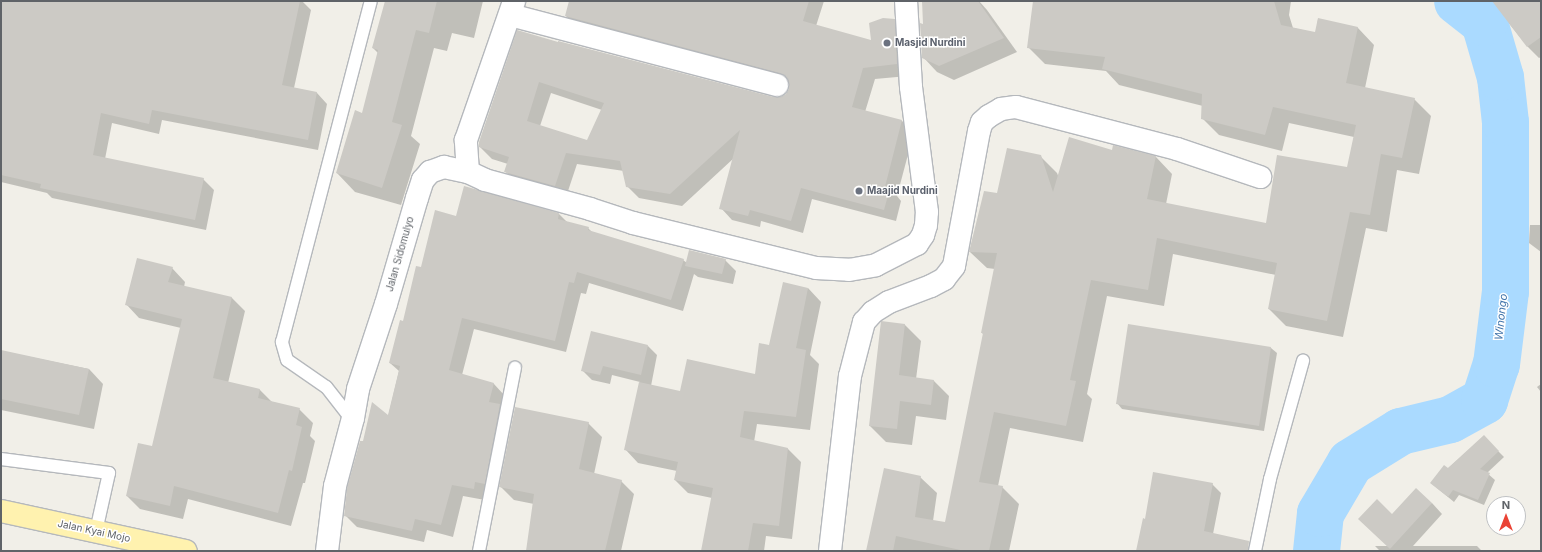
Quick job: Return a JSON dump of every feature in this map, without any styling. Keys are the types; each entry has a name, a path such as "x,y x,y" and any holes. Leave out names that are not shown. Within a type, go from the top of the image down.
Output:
{"main road":[{"name":"Jalan Kyai Mojo","path":"1,511 186,551"}],"street":[{"name":"Jalan Sidomulyo","path":"327,551 335,486 353,418 358,389 423,180 430,172 444,167 468,172 485,180 590,209 634,223 816,268 849,270 876,265 917,244 923,235 926,225 927,212 911,87 906,1"},
{"path":"468,172 466,140 512,8 777,85"},
{"path":"830,551 850,376 864,322 873,312 889,302 931,286 944,279 954,266 979,131 982,122 1001,109 1016,107 1176,149 1260,177"}],"lane":[{"path":"353,418 349,416 326,387 287,360 282,342 371,1"},
{"path":"1255,551 1270,479 1303,361"},
{"path":"479,551 515,367"},
{"path":"1,459 109,473 96,532"}],"building":[{"path":"1,1 300,1 282,85 317,92 308,140 152,110 149,124 101,113 93,155 204,178 195,220 40,188 41,184 1,175"},
{"path":"385,1 437,1 429,33 416,30 392,122 402,125 382,188 336,173 355,110 362,113 378,50 372,48"},
{"path":"569,1 809,1 803,21 871,40 869,23 883,18 895,19 897,64 863,68 852,107 902,120 885,187 890,188 884,210 801,188 791,221 750,210 748,216 719,209 740,130 670,194 626,187 620,161 566,153 555,186 504,172 509,157 479,147 479,142 517,30 558,42 774,97 781,97 786,94 789,89 789,81 780,73 565,16","holes":["539,82 604,103 587,140 527,121"]},
{"path":"922,1 978,1 1004,38 939,66 922,58 920,23 923,24"},
{"path":"1033,1 1274,1 1281,25 1315,32 1318,18 1358,27 1346,83 1415,98 1402,158 1381,154 1370,215 1350,212 1327,321 1268,309 1277,263 1157,238 1148,290 1091,280 1070,380 1076,381 1066,426 994,412 979,482 1003,486 989,551 965,551 896,536 893,551 866,551 884,468 921,476 915,517 945,522 983,333 981,333 997,253 969,252 984,191 997,193 1007,148 1041,155 1053,192 1069,137 1112,150 1113,145 1156,156 1147,199 1266,223 1277,155 1347,167 1356,125 1273,107 1265,135 1201,119 1202,94 1102,69 1105,57 1027,48"},
{"path":"1492,1 1541,1 1541,37 1527,47"},
{"path":"464,186 559,213 558,219 589,227 588,230 684,259 671,300 577,272 574,283 569,282 555,341 462,318 449,370 494,383 489,402 500,404 485,484 475,482 474,489 452,485 441,525 415,519 412,531 344,516 347,488 360,441 363,441 372,402 388,415 400,366 389,363 400,320 403,321 416,266 421,267 435,210 456,216"},
{"path":"689,250 726,259 722,274 685,266"},
{"path":"137,258 173,267 168,282 232,297 213,378 260,389 258,398 300,408 296,425 302,427 292,471 289,470 278,513 174,486 170,506 126,496 138,443 152,446 182,319 125,305"},
{"path":"783,282 808,288 796,348 806,350 796,417 744,411 740,437 788,448 779,526 753,523 748,551 701,551 713,488 674,480 678,462 624,450 639,382 680,391 687,359 755,374 759,343 769,345"},
{"path":"881,321 905,324 899,375 934,380 931,405 900,401 897,429 869,426"},
{"path":"1128,324 1271,347 1259,426 1116,404"},
{"path":"591,331 648,345 641,375 603,366 600,375 581,371"},
{"path":"1,350 89,369 79,415 1,399"},
{"path":"515,407 589,422 579,469 622,480 605,551 526,551 534,494 499,487"},
{"path":"1484,435 1499,451 1480,469 1490,473 1478,500 1453,490 1448,497 1430,483 1444,465 1448,468"},
{"path":"1153,472 1213,483 1204,531 1249,541 1248,551 1136,551 1143,518 1145,519"},
{"path":"1416,488 1432,503 1390,549 1358,519 1377,499 1392,514"}],"waterway":[{"name":"Winongo","path":"1316,551 1320,513 1350,462 1400,431 1450,419 1484,400 1496,364 1505,291 1505,122 1500,77 1484,22 1457,1"}],"place":[{"name":"Masjid Nurdini","path":"887,43"},
{"name":"Maajid Nurdini","path":"859,191"}]}
